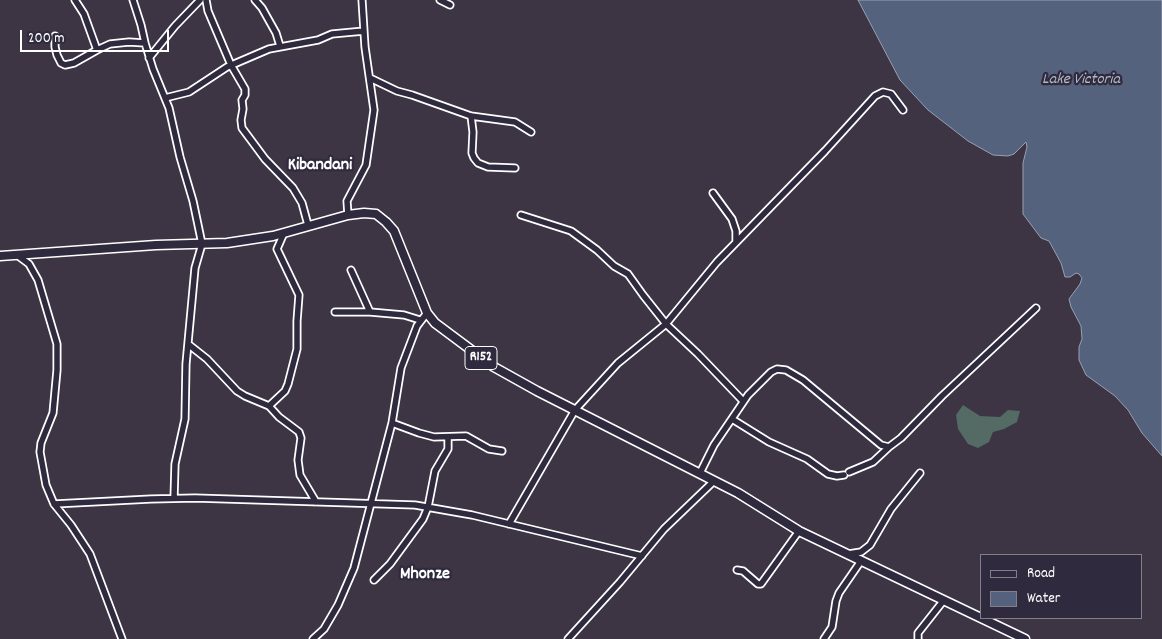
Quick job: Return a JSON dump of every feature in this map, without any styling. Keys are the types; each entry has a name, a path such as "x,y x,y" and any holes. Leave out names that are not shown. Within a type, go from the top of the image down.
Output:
{"main road":[{"name":"R152","path":"0,256 248,240 284,233 348,215 376,214 394,231 427,313 435,323 494,366 575,410 700,473 753,502 799,531 980,618"},
{"name":"R152","path":"983,619 1025,639"}],"street":[{"path":"74,0 84,14 97,50"},
{"path":"133,0 142,25 149,58 165,98 194,201 202,244 195,268 186,364 185,414 175,464 174,498"},
{"path":"149,58 175,26 200,0"},
{"path":"206,0 208,11 231,65 246,92 242,100 242,128 265,159 293,188 302,203 308,225"},
{"path":"255,0 261,6 276,33 280,46"},
{"path":"348,215 347,201 363,172 368,156 374,110 362,0"},
{"path":"440,0 450,5"},
{"path":"165,98 189,92 222,69 269,49 311,41 332,34 364,31"},
{"path":"55,36 54,47 61,63 65,65 74,64 97,50 119,43 145,43"},
{"path":"370,78 397,91 471,116 515,122 531,132"},
{"path":"509,524 575,410 618,364 666,324 699,282 875,96 883,92 891,94 903,110"},
{"path":"471,116 473,132 472,153 478,163 488,167 515,168"},
{"path":"712,193 732,219 736,232 736,242"},
{"path":"521,215 566,229 585,241 609,262 632,278 666,324 743,401"},
{"path":"269,406 285,391 297,349 299,295 277,249 284,233"},
{"path":"17,255 29,264 38,280 56,344 57,370 53,413 41,443 40,452 46,485 54,504 71,524 90,554 122,639"},
{"path":"351,270 370,312"},
{"path":"732,419 769,442 807,459 828,474 837,476 846,473 873,462 901,438 942,396 1036,308"},
{"path":"334,312 370,312 404,315 420,320"},
{"path":"313,639 324,628 345,591 354,568 392,423 401,368 420,320 427,313"},
{"path":"188,344 208,358 237,391 269,406 279,417 299,432 301,438 298,460 300,475 316,502"},
{"path":"700,473 714,446 743,401 755,387 777,369 786,370 803,380 881,445 885,448 889,447"},
{"path":"392,423 426,435 466,436 489,449 502,451"},
{"path":"374,580 384,571 414,533 428,507 435,471 448,449 448,437"},
{"path":"846,554 861,552 870,545 891,509 920,473"},
{"path":"568,639 603,602 673,520 714,481"},
{"path":"54,504 174,498 372,502 415,505 472,515 642,556"},
{"path":"737,570 743,570 758,584 762,584 799,531"},
{"path":"824,639 832,627 839,593 861,561"},
{"path":"918,639 918,633 944,600"}],"green space":[{"path":"963,405 980,416 1000,417 1008,410 1020,411 1017,422 993,432 989,442 978,448 968,444 958,429 956,415"}],"water":[{"name":"Lake Victoria","path":"858,0 1162,0 1162,456 1142,433 1128,410 1115,396 1086,375 1079,360 1079,347 1082,339 1081,326 1069,299 1082,278 1076,273 1070,277 1065,277 1061,263 1049,241 1041,238 1023,214 1023,163 1027,147 1026,142 1014,154 1008,156 993,155 968,141 928,110 900,80"}],"district":[{"name":"Kibandani","path":"320,167"},
{"name":"Mhonze","path":"425,576"}]}
